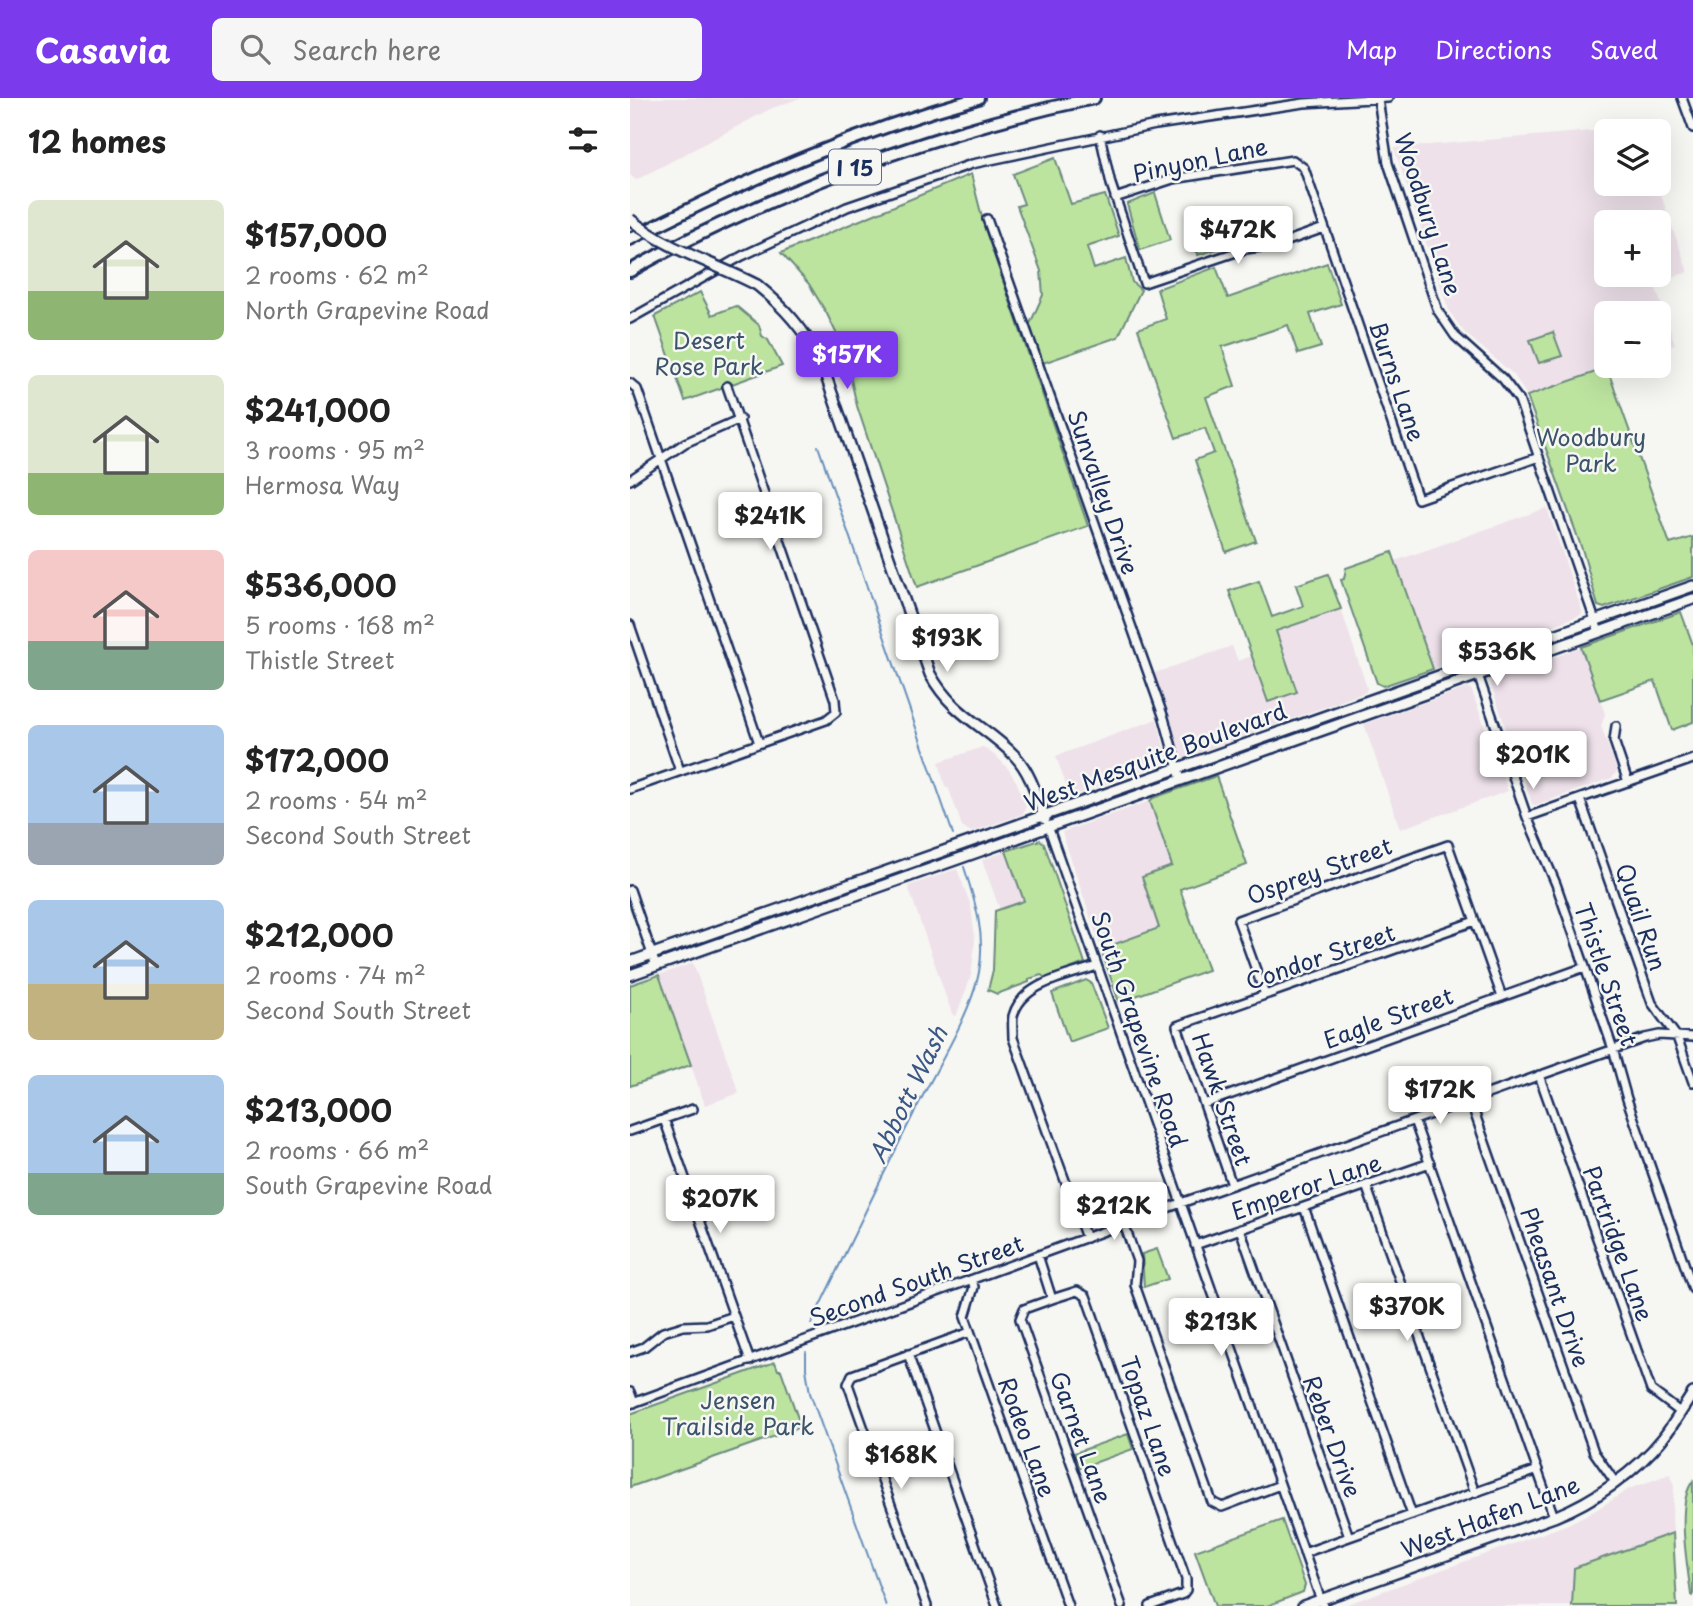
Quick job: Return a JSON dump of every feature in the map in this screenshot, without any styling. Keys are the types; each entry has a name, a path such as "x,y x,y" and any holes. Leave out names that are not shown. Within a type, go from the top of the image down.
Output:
{"highway":[{"name":"I 15","path":"630,239 700,203 808,155 857,136 978,98"},
{"name":"I 15","path":"630,271 718,225 873,160 1034,111 1094,98"}],"main road":[{"path":"630,219 666,244 721,266 757,285 793,319 811,342 821,362 930,674 951,705 1016,757 1026,772 1046,821"},
{"name":"West Mesquite Boulevard","path":"630,975 848,898 1177,768 1693,586"},
{"name":"West Mesquite Boulevard","path":"630,962 844,887 1181,780 1693,599"},
{"path":"1474,664 1478,675"},
{"path":"1242,746 1246,757"},
{"path":"844,887 848,898"},
{"name":"West Hafen Lane","path":"1303,1606 1322,1603 1554,1517 1577,1506 1636,1466 1662,1439 1693,1393"}],"street":[{"path":"630,319 743,256 847,206 972,164 1100,135 1304,103 1388,98"},
{"path":"1682,98 1693,128"},
{"name":"Woodbury Lane","path":"1378,99 1388,163 1438,311 1455,336 1503,379 1519,400 1599,632"},
{"path":"1100,135 1115,198 1144,283 1245,248 1276,245 1324,228"},
{"name":"Burns Lane","path":"1293,160 1304,168 1418,499 1539,457"},
{"name":"Pinyon Lane","path":"1115,198 1173,179 1293,160"},
{"name":"Sunvalley Drive","path":"987,219 1164,718 1181,780"},
{"path":"630,383 637,389 662,458 759,743"},
{"path":"630,789 826,720 836,712 835,700 727,386"},
{"path":"630,480 685,443 740,419"},
{"path":"630,625 680,771"},
{"name":"Thistle Street","path":"1478,675 1527,817 1556,884 1693,1289"},
{"path":"1616,726 1614,741 1628,782"},
{"path":"1527,817 1693,759"},
{"name":"Quail Run","path":"1580,799 1652,1003 1677,1037 1693,1082"},
{"name":"South Grapevine Road","path":"1046,821 1322,1603"},
{"name":"Osprey Street","path":"1265,995 1238,920 1448,845 1475,921"},
{"path":"630,890 656,966"},
{"path":"1475,921 1502,997"},
{"name":"Condor Street","path":"1177,1026 1475,921"},
{"path":"1086,1238 1013,1038 1013,1016 1021,1000 1036,987 1097,966"},
{"name":"Eagle Street","path":"1204,1104 1585,967"},
{"name":"Hawk Street","path":"1177,1026 1232,1185"},
{"name":"Second South Street","path":"632,1404 1181,1203 1613,1049 1659,1035 1693,1037"},
{"name":"Partridge Lane","path":"1539,1075 1651,1390 1680,1412"},
{"name":"Pheasant Drive","path":"1470,1100 1594,1452 1615,1482"},
{"path":"630,1131 693,1109"},
{"path":"664,1119 750,1361"},
{"path":"1415,1120 1554,1517"},
{"name":"Emperor Lane","path":"1195,1245 1430,1163"},
{"path":"1366,1185 1475,1493"},
{"path":"1304,1207 1412,1515"},
{"path":"1124,1224 1137,1261 1135,1285 1212,1502 1222,1507 1280,1485"},
{"name":"Reber Drive","path":"1240,1230 1349,1537"},
{"path":"1038,1255 1052,1299"},
{"name":"Rodeo Lane","path":"972,1280 974,1287 965,1317 1068,1606"},
{"name":"Topaz Lane","path":"1052,1299 1077,1290 1086,1296 1186,1578 1184,1594 1150,1606"},
{"name":"Garnet Lane","path":"1052,1299 1024,1309 1020,1319 1122,1606"},
{"path":"630,1352 644,1347 663,1332 683,1326 707,1325 734,1316"},
{"path":"927,1606 848,1384 852,1375 971,1332"},
{"path":"908,1354 997,1606"},
{"path":"630,1392 632,1404"},
{"path":"1304,1553 1538,1470"}],"shaded area":[{"path":"630,98 800,98 770,109 636,180 630,175"},
{"path":"1594,131 1594,196 1661,196 1666,210 1594,210 1594,287 1655,287 1660,301 1594,301 1594,372 1527,396 1514,375 1464,332 1449,311 1394,148"},
{"path":"1671,224 1688,272 1671,278"},
{"path":"1547,508 1582,611 1581,615 1433,669 1395,561"},
{"path":"1341,609 1367,688 1366,692 1181,757 1152,674 1232,646 1238,661 1252,656 1268,702 1297,692 1276,631"},
{"path":"1581,647 1605,714 1601,726 1617,771 1612,778 1535,805 1532,804 1490,682"},
{"path":"1467,688 1471,689 1508,791 1400,829 1364,724"},
{"path":"1157,719 1166,756 1163,763 1070,797 1056,756"},
{"path":"983,747 1009,770 1026,806 1023,814 971,832 962,826 949,789 945,786 939,762"},
{"path":"1150,801 1173,867 1160,928 1101,949 1062,832"},
{"path":"1006,851 1024,902 1000,910 982,860"},
{"path":"957,869 971,906 975,940 971,977 956,1016 952,1014 908,886"},
{"path":"693,963 739,1093 705,1105 659,975"},
{"path":"1670,1474 1674,1486 1672,1517 1677,1606 1342,1606 1566,1525 1629,1489"}],"green space":[{"path":"1055,158 1071,204 1105,195 1119,236 1087,247 1094,269 1126,258 1132,282 1141,290 1118,337 1043,363 1029,326 1043,295 1041,271 1017,206 1024,204 1013,174"},
{"path":"971,174 985,229 1088,526 917,587 857,406 844,349 809,284 781,253"},
{"path":"1155,193 1170,240 1140,250 1127,204"},
{"path":"1231,210 1241,241 1198,255 1187,221"},
{"path":"1327,263 1341,304 1310,314 1321,347 1298,354 1288,325 1222,347 1235,386 1206,397 1256,541 1226,552 1195,460 1214,453 1205,428 1176,438 1138,329 1166,319 1157,289 1216,267 1228,298"},
{"name":"Desert Rose Park","path":"700,292 712,315 736,306 759,325 762,336 768,340 782,366 685,401 655,316"},
{"path":"1553,332 1562,356 1539,363 1530,340"},
{"name":"Woodbury Park","path":"1594,373 1594,378 1611,378 1670,544 1693,537 1693,577 1604,608 1598,606 1583,552 1527,396"},
{"path":"1392,552 1433,669 1383,686 1377,683 1341,580 1344,579 1346,568"},
{"path":"1328,574 1341,609 1276,631 1297,692 1268,702 1229,591 1259,581 1272,617 1303,606 1296,585"},
{"path":"1681,612 1693,645 1693,722 1672,730 1655,681 1600,700 1581,647"},
{"path":"1216,776 1247,865 1180,889 1208,970 1119,1002 1101,949 1159,928 1142,877 1172,866 1150,801"},
{"path":"1040,840 1044,843 1085,963 1046,978 1041,975 1029,979 1029,982 997,994 988,990 993,970 995,911 1024,901 1006,851"},
{"path":"659,975 691,1065 630,1086 630,985"},
{"path":"1086,980 1091,983 1108,1028 1069,1042 1052,993"},
{"path":"1157,1249 1168,1279 1144,1287 1142,1254"},
{"name":"Jensen Trailside Park","path":"775,1362 778,1370 781,1370 801,1427 630,1487 630,1414"},
{"path":"1128,1434 1133,1449 1080,1468 1074,1453"},
{"path":"1693,1481 1693,1596 1684,1520 1688,1491"},
{"path":"1282,1520 1305,1585 1303,1592 1267,1606 1215,1606 1195,1551"},
{"path":"1673,1533 1677,1606 1572,1606 1574,1568"}],"waterway":[{"name":"Abbott Wash","path":"818,446 953,834"},
{"name":"Abbott Wash","path":"811,1324 953,1038 975,987 981,958 980,931 964,867"},
{"name":"Abbott Wash","path":"806,1352 810,1393 886,1606"}]}
